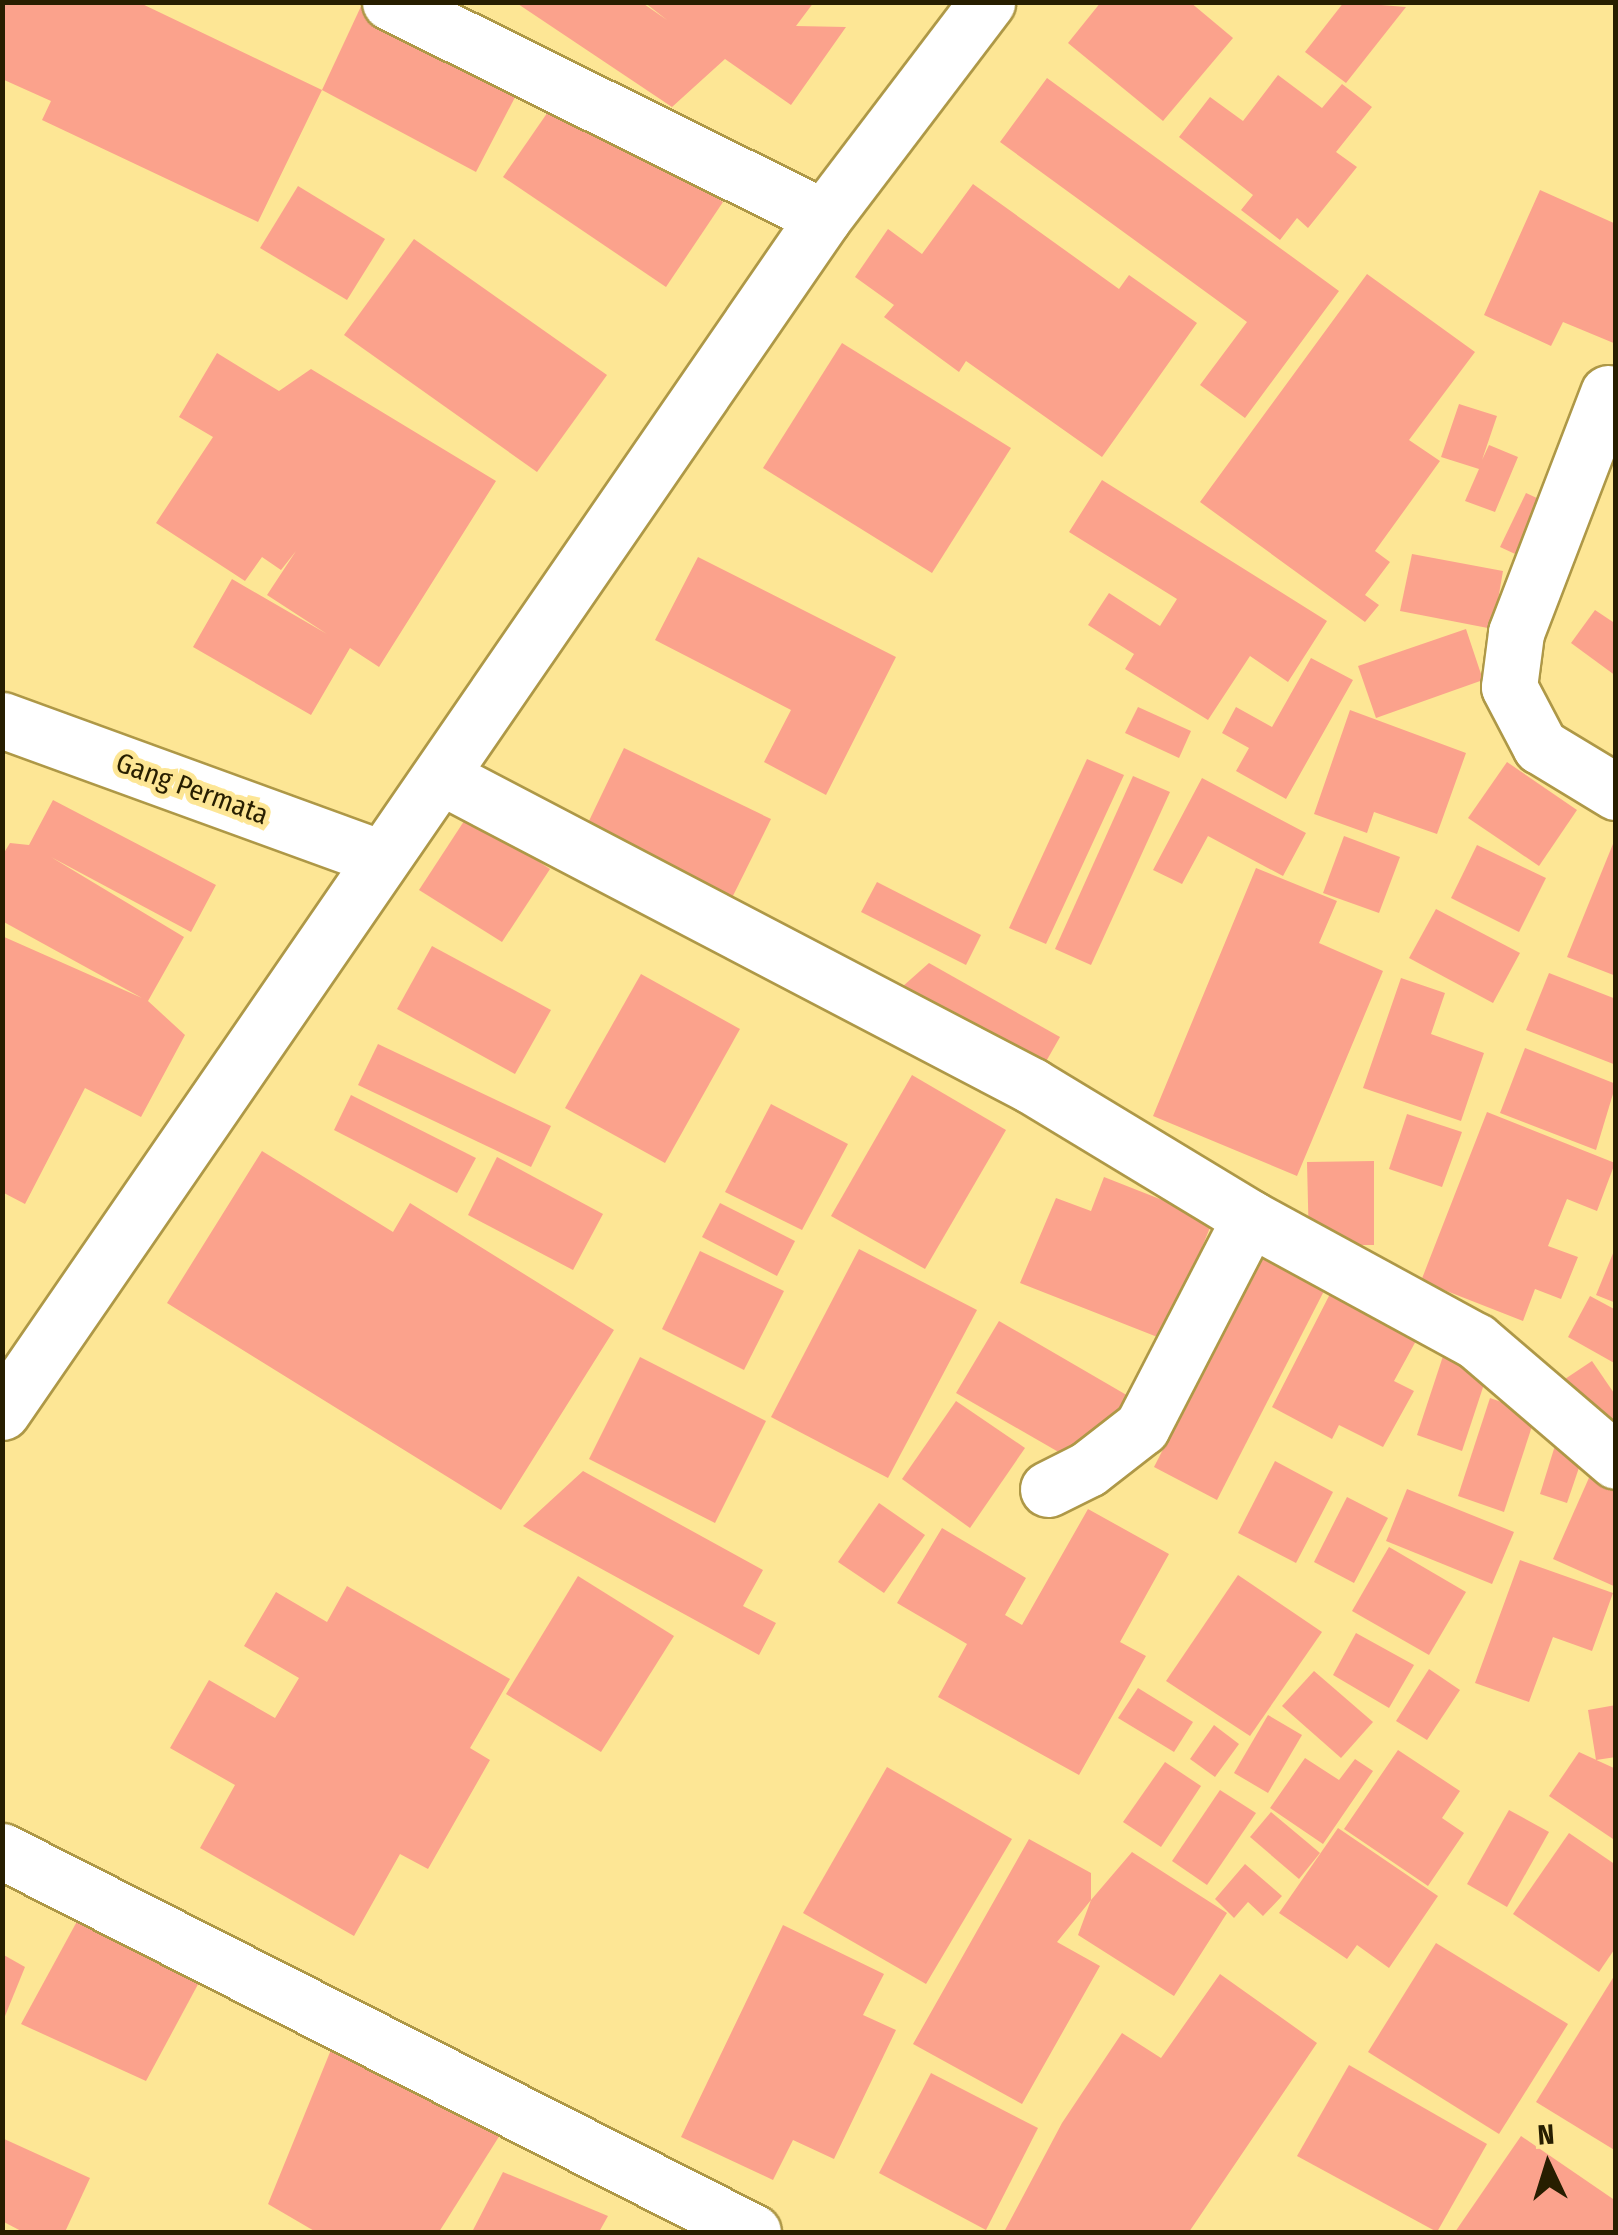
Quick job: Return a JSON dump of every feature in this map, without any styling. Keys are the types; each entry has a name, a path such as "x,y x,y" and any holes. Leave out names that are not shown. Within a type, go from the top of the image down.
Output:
{"street":[{"path":"390,2 824,217"},
{"path":"2,1412 824,217 979,6"},
{"path":"1608,393 1516,632 1509,688 1540,746 1616,792"},
{"name":"Gang Permata","path":"2,720 381,858"},
{"path":"442,777 1032,1086 1250,1218 1476,1341 1616,1461"},
{"path":"1048,1489 1088,1469 1142,1427 1250,1218"},
{"path":"2,1851 753,2232"}],"building":[{"path":"2,2 138,2 322,90 258,222 42,120 51,101 2,79"},
{"path":"363,2 524,80 476,172 322,90"},
{"path":"515,2 641,2 667,20 644,2 814,2 796,26 846,27 791,105 725,59 672,107"},
{"path":"1101,2 1190,2 1233,38 1163,121 1068,43"},
{"path":"1344,2 1406,7 1346,83 1305,52"},
{"path":"1278,75 1322,108 1342,84 1372,107 1336,152 1357,167 1308,228 1297,218 1280,240 1241,210 1253,195 1179,137 1210,97 1243,121"},
{"path":"1047,78 1339,291 1245,418 1200,385 1247,322 1000,142"},
{"path":"561,93 723,202 666,287 503,177"},
{"path":"973,184 1119,289 1129,275 1197,323 1102,457 966,361 959,372 884,317 894,305 855,277 888,229 922,254"},
{"path":"298,186 385,239 347,300 260,248"},
{"path":"1540,190 1616,224 1616,344 1563,322 1551,346 1484,315"},
{"path":"414,239 607,375 537,472 344,335"},
{"path":"1367,274 1475,352 1409,440 1440,461 1375,551 1390,562 1365,595 1379,605 1365,622 1200,502"},
{"path":"842,343 1011,448 932,573 763,468"},
{"path":"217,353 279,391 311,369 496,481 379,667 350,648 311,715 193,647 232,579 327,634 267,595 296,551 281,570 262,557 245,581 156,523 213,437 179,417"},
{"path":"1459,404 1497,416 1482,460 1489,445 1518,457 1495,512 1465,501 1479,469 1441,457"},
{"path":"1102,480 1327,621 1288,682 1250,656 1208,720 1125,669 1134,654 1088,625 1109,593 1160,626 1177,599 1069,532"},
{"path":"1526,493 1552,505 1526,559 1500,547"},
{"path":"1412,554 1503,571 1493,629 1400,611"},
{"path":"698,557 896,657 826,795 764,762 791,710 655,640"},
{"path":"1595,610 1616,624 1616,676 1571,643"},
{"path":"1466,629 1483,680 1376,718 1358,666"},
{"path":"1311,658 1353,680 1286,799 1236,771 1249,748 1222,733 1236,707 1272,727"},
{"path":"1138,707 1191,731 1179,758 1125,733"},
{"path":"1350,710 1466,753 1437,834 1374,812 1367,833 1314,814"},
{"path":"624,748 771,819 721,920 575,850"},
{"path":"1087,759 1124,775 1046,944 1009,928"},
{"path":"1507,762 1577,810 1539,866 1468,818"},
{"path":"1133,776 1170,792 1091,965 1055,949"},
{"path":"1202,778 1306,833 1283,876 1208,836 1182,884 1153,870"},
{"path":"53,800 216,885 191,932 51,857 184,937 148,1001 185,1035 141,1117 85,1088 25,1204 2,1192 2,936 142,998 2,921 2,856 10,843 29,845"},
{"path":"468,815 550,869 502,942 419,890"},
{"path":"1344,836 1400,857 1379,913 1323,893"},
{"path":"1616,839 1616,976 1567,957"},
{"path":"1477,845 1546,878 1519,932 1451,898"},
{"path":"1256,868 1337,901 1319,943 1383,971 1297,1176 1153,1116"},
{"path":"877,882 981,935 966,965 861,912"},
{"path":"1436,909 1520,953 1493,1003 1409,958"},
{"path":"432,946 551,1010 515,1074 397,1009"},
{"path":"929,963 1060,1037 1032,1086 884,1003"},
{"path":"1549,973 1616,999 1616,1065 1526,1030"},
{"path":"641,974 740,1029 665,1163 565,1108"},
{"path":"1401,978 1445,993 1431,1034 1484,1053 1461,1121 1363,1088"},
{"path":"378,1044 551,1126 531,1167 358,1085"},
{"path":"1525,1048 1616,1084 1596,1150 1500,1113"},
{"path":"912,1075 1006,1130 925,1269 831,1216"},
{"path":"351,1095 476,1158 457,1193 334,1130"},
{"path":"771,1104 848,1144 802,1230 725,1192"},
{"path":"1487,1112 1615,1163 1597,1211 1567,1199 1548,1246 1578,1257 1561,1299 1535,1289 1523,1321 1421,1281"},
{"path":"1407,1114 1462,1132 1442,1187 1389,1169"},
{"path":"262,1151 393,1232 410,1203 614,1330 501,1510 167,1303"},
{"path":"497,1157 603,1214 573,1270 468,1215"},
{"path":"1374,1161 1374,1245 1309,1245 1307,1162"},
{"path":"1104,1177 1213,1220 1165,1340 1020,1283 1056,1198 1091,1211"},
{"path":"720,1203 795,1241 777,1276 702,1237"},
{"path":"1616,1246 1616,1303 1596,1295"},
{"path":"859,1249 977,1310 888,1478 771,1417"},
{"path":"700,1251 784,1291 744,1370 662,1329"},
{"path":"1261,1258 1324,1291 1217,1500 1154,1467"},
{"path":"1330,1294 1417,1339 1394,1381 1414,1391 1383,1447 1339,1425 1332,1439 1272,1407"},
{"path":"1590,1296 1616,1310 1616,1364 1568,1337"},
{"path":"999,1321 1130,1397 1088,1469 956,1393"},
{"path":"1446,1347 1491,1363 1462,1451 1417,1435"},
{"path":"640,1357 766,1421 715,1523 589,1459"},
{"path":"1592,1361 1616,1396 1616,1421 1594,1435 1559,1383"},
{"path":"1490,1398 1536,1414 1504,1512 1458,1496"},
{"path":"956,1401 1025,1448 970,1528 902,1479"},
{"path":"1557,1439 1586,1447 1567,1503 1540,1494"},
{"path":"1275,1461 1333,1492 1296,1563 1238,1533"},
{"path":"583,1471 763,1570 743,1606 776,1623 759,1655 523,1526"},
{"path":"1592,1471 1616,1481 1616,1587 1553,1559"},
{"path":"1407,1489 1514,1532 1492,1584 1386,1541"},
{"path":"1347,1497 1388,1518 1354,1583 1314,1562"},
{"path":"879,1503 925,1535 884,1593 838,1562"},
{"path":"1088,1509 1169,1554 1120,1642 1146,1656 1079,1775 938,1697 967,1644 897,1603 942,1528 1026,1578 1005,1615 1022,1625"},
{"path":"1389,1547 1466,1592 1429,1655 1352,1611"},
{"path":"1520,1560 1613,1593 1592,1651 1553,1637 1529,1702 1475,1683"},
{"path":"1238,1575 1322,1632 1250,1736 1166,1681"},
{"path":"578,1576 674,1636 601,1752 506,1694"},
{"path":"347,1586 510,1679 470,1748 490,1760 428,1869 400,1854 354,1936 200,1848 235,1785 170,1748 209,1680 275,1718 299,1678 244,1646 276,1592 327,1622"},
{"path":"1356,1633 1414,1665 1389,1708 1333,1675"},
{"path":"1429,1669 1460,1690 1427,1740 1396,1721"},
{"path":"1314,1671 1373,1722 1341,1758 1282,1706"},
{"path":"1138,1688 1193,1722 1174,1752 1118,1718"},
{"path":"1616,1705 1616,1757 1596,1760 1588,1710"},
{"path":"1268,1715 1302,1735 1268,1793 1234,1773"},
{"path":"1214,1725 1239,1744 1215,1777 1190,1759"},
{"path":"1398,1750 1460,1791 1442,1818 1464,1833 1428,1886 1344,1829"},
{"path":"1579,1752 1616,1769 1616,1841 1549,1796"},
{"path":"1305,1758 1339,1780 1355,1759 1373,1771 1323,1844 1270,1808"},
{"path":"1165,1762 1201,1786 1161,1847 1123,1822"},
{"path":"887,1767 1012,1839 926,1984 803,1913"},
{"path":"1220,1790 1256,1813 1207,1885 1172,1861"},
{"path":"1509,1810 1549,1832 1507,1907 1467,1884"},
{"path":"1271,1812 1320,1853 1299,1879 1250,1837"},
{"path":"1338,1828 1438,1896 1389,1968 1357,1945 1347,1959 1279,1913"},
{"path":"1569,1833 1616,1865 1616,1947 1599,1972 1513,1914"},
{"path":"1029,1839 1091,1873 1091,1900 1057,1942 1100,1966 1022,2104 913,2044"},
{"path":"1132,1852 1227,1913 1174,1996 1078,1935 1091,1900"},
{"path":"1245,1864 1282,1896 1263,1916 1248,1902 1234,1918 1215,1899"},
{"path":"81,1914 203,1975 146,2081 21,2024"},
{"path":"783,1925 884,1974 863,2015 896,2030 834,2159 793,2140 773,2180 681,2137"},
{"path":"1436,1943 1568,2024 1499,2134 1368,2052"},
{"path":"2,1954 25,1967 3,2021 2,2021"},
{"path":"1616,1973 1616,2151 1536,2102"},
{"path":"1220,1974 1317,2043 1189,2232 1004,2232 1062,2123 1122,2033 1161,2058"},
{"path":"335,2040 505,2127 439,2232 316,2232 268,2204"},
{"path":"1349,2065 1487,2144 1437,2232 1297,2156"},
{"path":"931,2073 1038,2128 986,2230 879,2173"},
{"path":"1521,2136 1616,2201 1616,2232 1455,2232"},
{"path":"2,2138 90,2178 65,2232 23,2232 2,2221"},
{"path":"503,2172 608,2216 599,2232 472,2232"}]}
